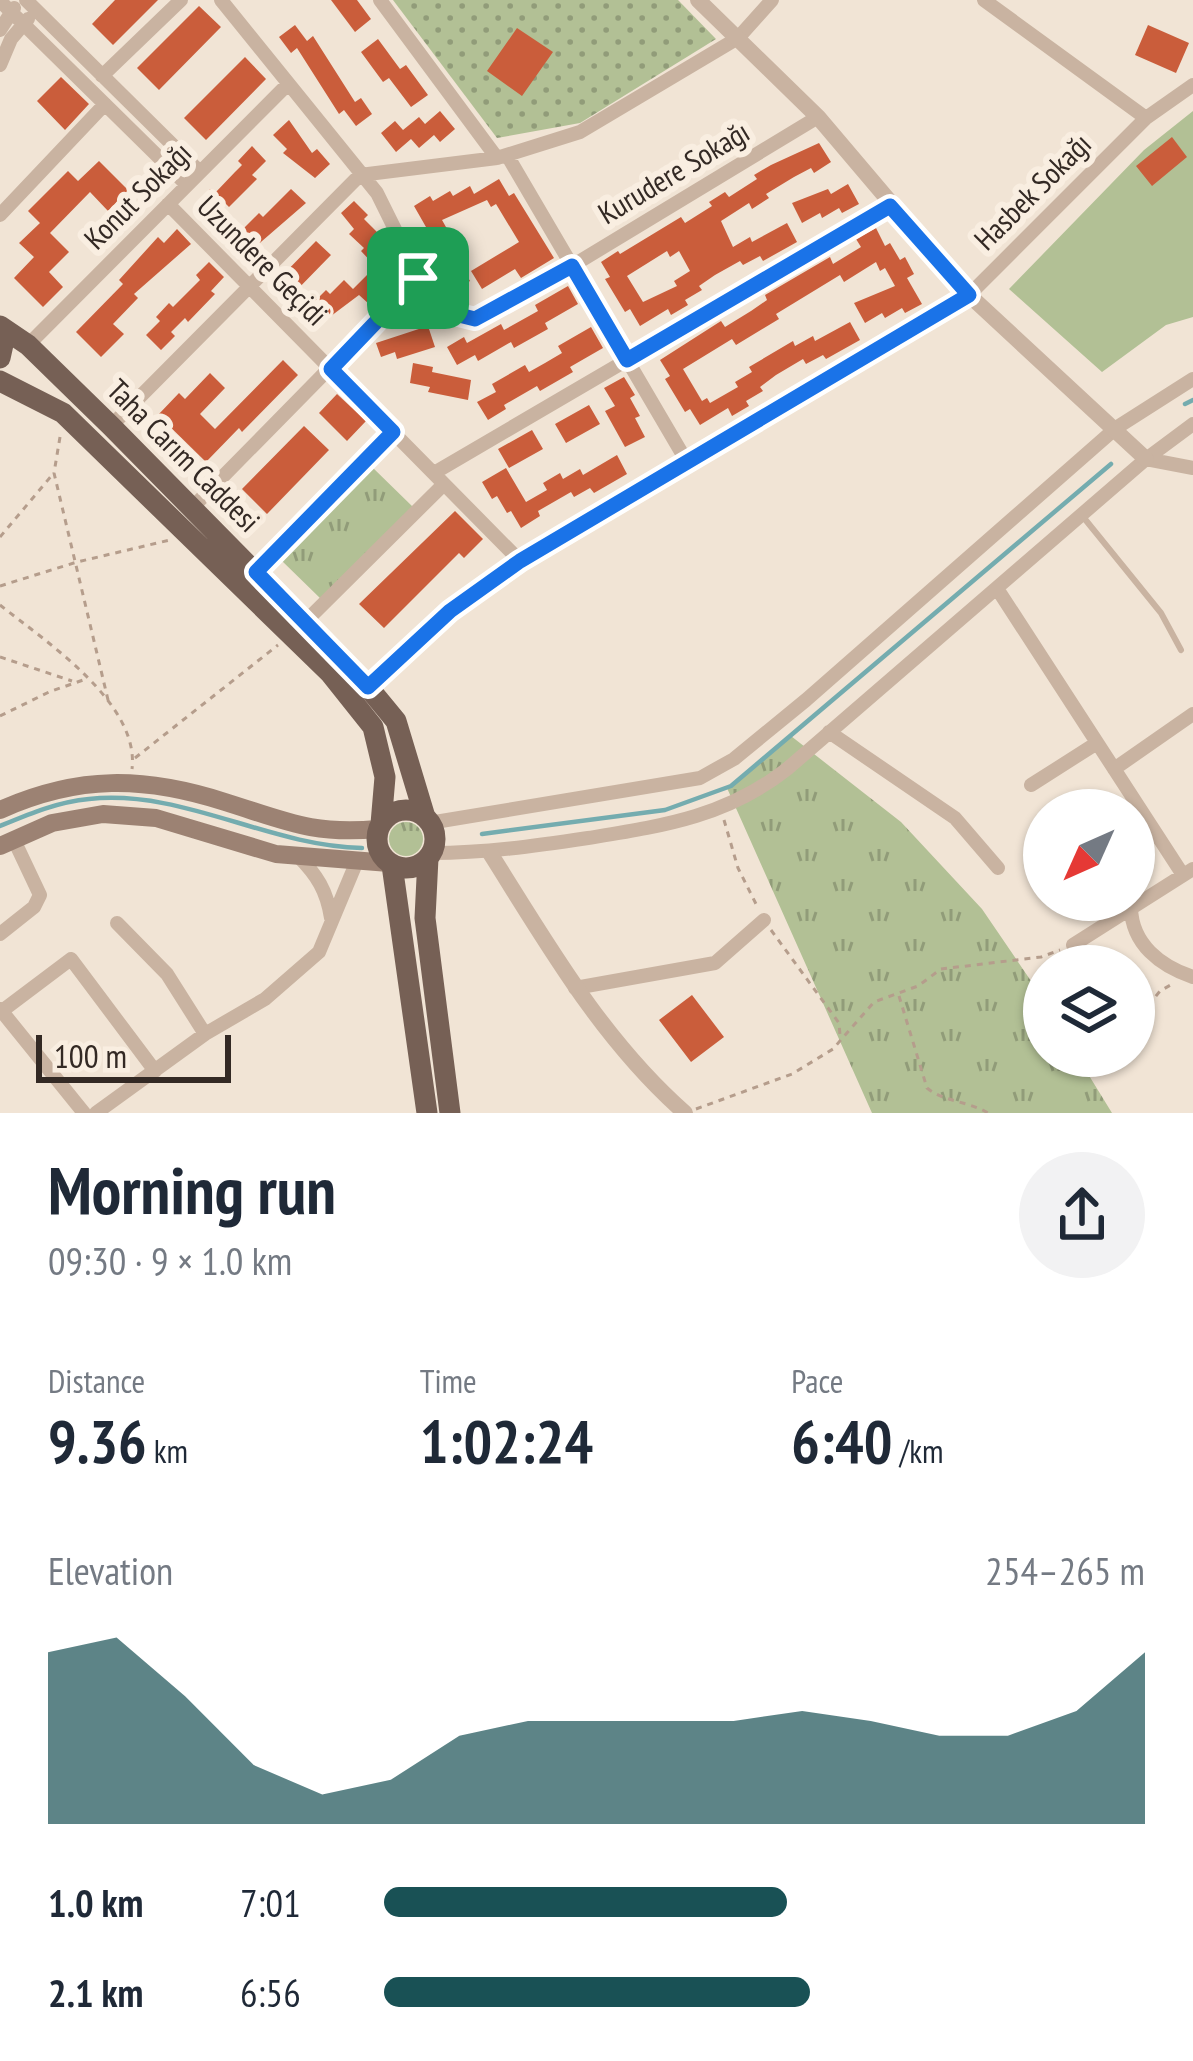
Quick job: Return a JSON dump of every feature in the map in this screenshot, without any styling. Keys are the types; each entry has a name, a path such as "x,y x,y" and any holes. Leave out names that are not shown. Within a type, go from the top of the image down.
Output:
{"main road":[{"name":"Taha Carım Caddesi","path":"0,327 28,345 256,572 373,727 386,777 380,827"},
{"path":"0,327 4,348 0,358"},
{"name":"Taha Carım Caddesi","path":"0,381 64,413 189,536 368,687 396,721 427,820"},
{"path":"0,810 42,791 101,781 162,785 316,831 380,827 396,812 416,812 427,820 435,837 425,918 450,1113"},
{"path":"7,843 52,823 103,814 157,818 277,854 411,868 430,856"},
{"path":"380,827 378,848 390,864 427,1113"}],"street":[{"path":"102,76 182,0"},
{"name":"Kurudere Sokağı","path":"221,0 377,193 418,278 447,312 475,319 818,117"},
{"path":"380,0 502,156 687,462"},
{"path":"698,0 818,117 969,295 1146,459 1193,468"},
{"path":"111,426 360,175 502,156 580,132 738,38 772,0"},
{"path":"988,0 1146,118"},
{"path":"19,5 102,76 200,172"},
{"path":"19,5 22,23 187,185"},
{"path":"0,29 19,5"},
{"path":"0,65 22,23"},
{"name":"Konut Sokağı","path":"28,345 287,85"},
{"name":"Hasbek Sokağı","path":"368,687 450,611 520,561 969,295 1146,118 1193,85"},
{"path":"0,215 105,104"},
{"name":"Uzundere Geçidi","path":"168,204 520,561"},
{"path":"298,628 439,478 627,360 890,206"},
{"path":"192,508 418,278"},
{"path":"427,820 700,778 806,700 1116,428 1193,379"},
{"path":"430,856 490,853 676,824 721,810 773,780 1146,459 1193,424"},
{"path":"256,572 393,432"},
{"path":"998,590 1114,769 1188,872 1155,893"},
{"path":"1114,769 1193,714"},
{"path":"830,732 955,818 998,868"},
{"path":"1031,785 1097,742"},
{"path":"0,934 34,907 40,895 7,843"},
{"path":"490,853 574,988 677,1111"},
{"path":"298,856 317,874 328,898 332,924"},
{"path":"96,1113 205,1034 265,999 319,952 357,861"},
{"path":"574,988 715,963 764,920"},
{"path":"1073,945 1111,921"},
{"path":"1133,921 1144,949 1189,976"},
{"path":"117,922 166,974 205,1034"},
{"path":"84,1113 1,1010 70,959 155,1070"}],"lane":[{"path":"1082,516 1161,613 1181,650"}],"path":[{"path":"64,413 54,473 109,704"},
{"path":"0,537 54,473"},
{"path":"0,586 76,562 189,536"},
{"path":"0,605 48,639 88,679 129,736 134,760 298,628"},
{"path":"0,656 74,682"},
{"path":"0,716 88,679"},
{"path":"721,810 737,868 764,920 839,1023 840,1037"},
{"path":"677,1111 792,1073 833,1049 874,1002 941,969 1023,959"},
{"path":"1155,997 1189,976"},
{"path":"898,994 927,1088 988,1113"}],"green space":[{"path":"393,0 678,0 716,39 580,123 497,138"},
{"path":"1193,111 1193,317 1166,325 1102,372 1009,289 1144,150"},
{"path":"371,466 413,507 322,600 281,560"},
{"path":"791,736 901,822 982,909 1023,969 1023,1077 1090,1077 1112,1113 872,1113 727,788"},
{"path":"406,822 418,827 423,839 418,851 406,856 394,851 389,839 394,827"}],"building":[{"path":"115,0 158,0 113,45 92,24"},
{"path":"331,0 357,0 371,19 355,32"},
{"path":"199,6 221,27 159,90 137,68"},
{"path":"295,25 307,41 313,36 355,102 361,98 372,114 356,126 344,110 339,114 297,48 291,53 279,37"},
{"path":"1148,25 1189,43 1176,73 1135,55"},
{"path":"517,28 553,52 522,96 487,71"},
{"path":"378,39 428,95 411,107 389,78 383,82 361,52"},
{"path":"245,57 266,79 206,140 184,118"},
{"path":"61,77 89,104 65,130 37,101"},
{"path":"440,111 455,129 440,142 434,135 419,148 411,139 396,152 381,133 395,121 403,130 419,117 425,124"},
{"path":"289,120 312,153 317,149 330,164 315,178 283,153 287,149 273,135"},
{"path":"1172,137 1187,157 1152,186 1136,166"},
{"path":"819,143 831,162 814,173 811,168 794,177 752,209 749,203 721,221 733,247 787,223 797,242 763,261 760,256 743,265 740,261 699,286 702,290 685,300 688,305 671,315 668,309 640,326 630,309 625,312 605,279 610,277 601,262 681,217 685,223 712,206 709,202 725,192 729,197 771,165","holes":["667,251 670,257 679,251 690,271 674,281 677,286 643,302 627,276"]},
{"path":"252,146 266,161 252,175 257,179 229,207 225,203 211,217 196,203 210,189 215,193 242,165 238,161"},
{"path":"99,161 128,190 108,211 90,192 50,233 69,252 49,272 63,287 43,307 14,278 34,257 19,243 40,223 28,211 68,171 78,181"},
{"path":"499,179 509,196 514,193 554,258 521,278 515,269 482,289 471,271 519,242 496,204 491,207 487,200 442,220 470,281 451,292 431,256 436,254 426,236 430,234 414,206 430,196 433,201 450,191 453,196 470,186 474,194"},
{"path":"848,184 859,204 822,218 820,213 802,223 792,203 828,189 831,194"},
{"path":"291,189 306,203 247,254 232,240"},
{"path":"354,201 389,251 375,266 349,234 354,229 341,213"},
{"path":"876,228 885,246 890,243 900,260 905,257 914,274 907,278 922,304 885,318 882,313 865,323 854,303 895,286 876,262 844,282 840,275 736,345 732,339 683,369 702,401 707,398 710,403 738,387 735,382 752,372 749,367 793,341 795,346 813,336 815,341 850,322 860,340 826,359 823,355 806,364 803,359 776,375 746,401 749,406 732,416 728,408 700,425 690,409 685,412 665,379 670,376 660,360 721,321 725,327 767,300 765,295 830,257 833,264 861,247 856,239"},
{"path":"177,229 191,244 134,294 138,298 113,324 124,334 101,357 76,332 123,284 119,280 158,237 164,243"},
{"path":"316,241 331,255 290,297 275,283"},
{"path":"209,262 224,277 211,291 215,294 171,332 175,336 161,350 146,335 169,303 173,307 200,280 196,275"},
{"path":"367,275 382,290 369,304 359,295 327,319 312,304 344,280 353,289"},
{"path":"568,286 578,304 545,323 548,329 514,348 511,342 478,361 475,355 457,365 447,347 464,337 467,343 501,324 504,330 538,311 535,305"},
{"path":"428,326 435,347 397,359 395,352 381,357 376,343"},
{"path":"591,327 603,348 570,367 573,372 540,391 537,386 488,420 477,402 496,392 492,384 525,365 529,372 545,363 562,353 558,346"},
{"path":"283,360 298,375 206,462 158,415 179,393 185,399 210,373 225,388 200,414 215,429"},
{"path":"413,363 471,380 468,400 410,383"},
{"path":"624,377 635,395 630,398 645,437 625,447 605,411 615,406 604,388"},
{"path":"337,394 366,421 347,441 319,413"},
{"path":"589,405 600,424 566,443 555,424"},
{"path":"304,426 329,450 267,514 242,489"},
{"path":"532,430 543,449 509,468 498,449"},
{"path":"617,455 627,474 594,493 590,488 574,497 571,492 538,511 540,516 521,528 482,482 506,468 526,502 547,490 543,483 560,473 563,479 580,469 583,475"},
{"path":"455,511 483,539 464,558 459,553 384,628 359,604"},
{"path":"692,995 724,1037 691,1062 659,1020"}],"waterway":[{"path":"1185,404 1193,400"},
{"path":"482,834 665,810 731,786 1111,464"},
{"path":"0,826 66,803 124,798 192,810 293,838 362,848"}],"route":[{"path":"890,206 969,295 520,561 450,611 368,687 256,572 393,432 331,369 418,278 447,312 475,319 572,266 627,360 890,206"}]}
